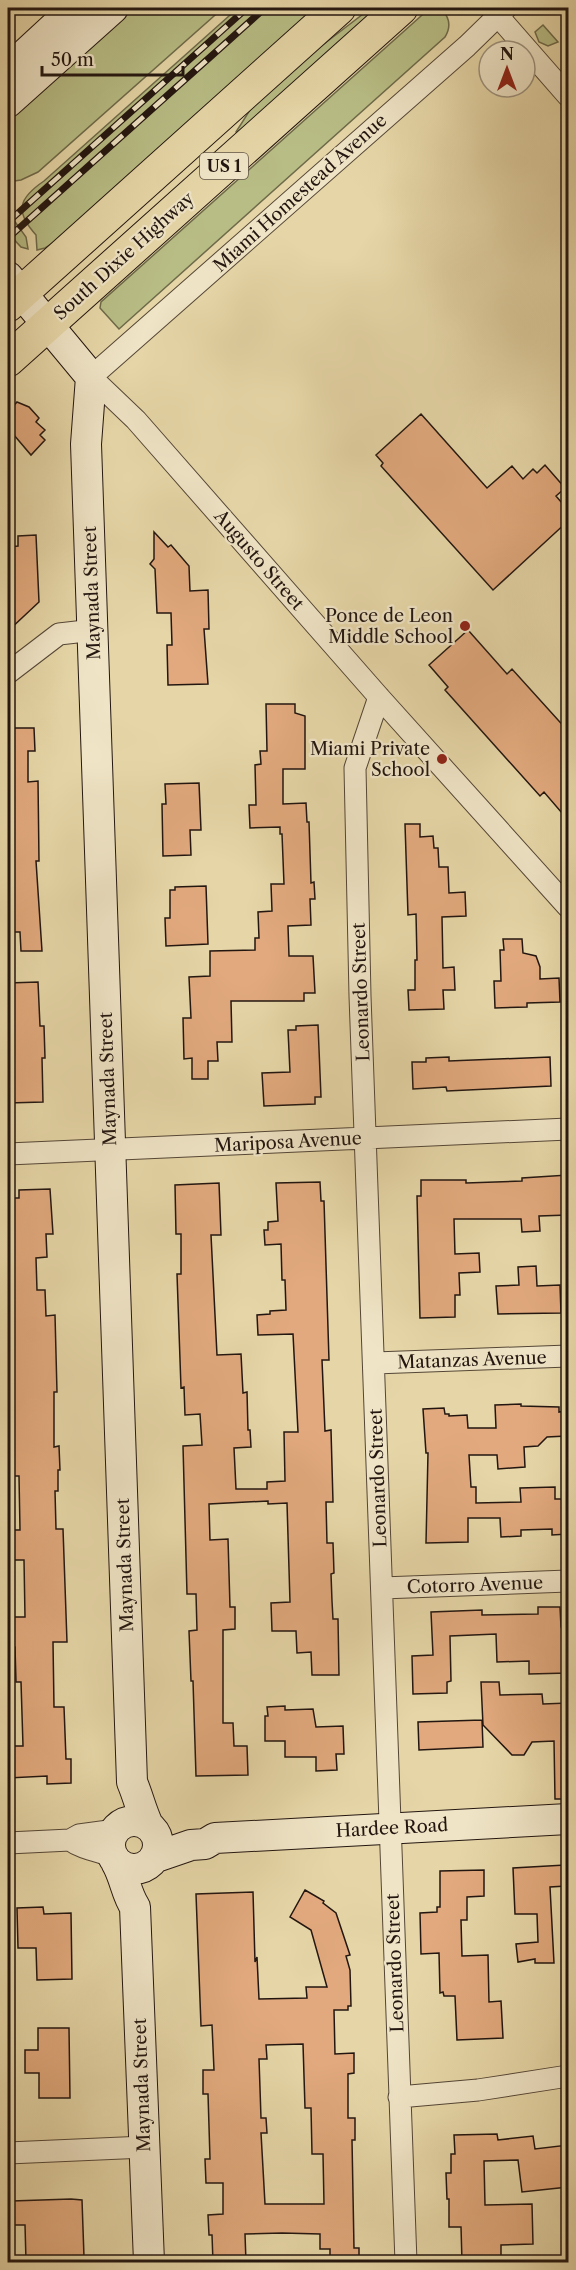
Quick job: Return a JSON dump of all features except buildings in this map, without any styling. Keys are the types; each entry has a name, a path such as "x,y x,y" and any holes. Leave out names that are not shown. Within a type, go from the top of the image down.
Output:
{"highway":[{"name":"US 1","path":"12,291 339,8"},
{"name":"South Dixie Highway","path":"8,360 401,8"}],"street":[{"path":"8,70 75,8"},
{"path":"8,102 113,8"},
{"path":"498,10 568,96"},
{"name":"Miami Homestead Avenue","path":"91,376 467,46 498,10"},
{"name":"Augusto Street","path":"12,291 47,325 91,376 136,420 568,908"},
{"name":"Maynada Street","path":"91,376 86,444 132,1782 127,1791 125,1815 134,1844 124,1875 130,1900 135,1907 149,2262"},
{"path":"8,673 59,634 94,630"},
{"name":"Leonardo Street","path":"379,697 355,768 357,911 406,2262"},
{"name":"Mariposa Avenue","path":"8,1154 568,1129"},
{"name":"Matanzas Avenue","path":"375,1363 568,1356"},
{"name":"Cotorro Avenue","path":"381,1588 568,1581"},
{"name":"Hardee Road","path":"8,1843 70,1840 79,1834 134,1844 191,1845 205,1844 215,1838 568,1819"},
{"path":"399,2097 478,2090 568,2076"},
{"path":"8,2153 145,2147"}],"green space":[{"path":"130,8 223,8 38,172 21,180 8,182 8,118"},
{"path":"238,8 316,8 55,242 37,250 36,235 24,219 22,212 22,205 29,193"},
{"path":"371,8 379,8 238,134 236,132 257,99 282,76"},
{"path":"430,8 442,10 447,16 449,26 445,37 119,329 100,308 101,302"},
{"path":"543,25 558,42 548,46 539,42 535,32"},
{"path":"8,212 26,237 28,249 21,247 8,233"}],"railway":[{"path":"8,222 247,8"},
{"path":"8,238 265,8"}],"place":[{"name":"Ponce de Leon Middle School","path":"465,626"},
{"name":"Miami Private School","path":"442,759"}]}
